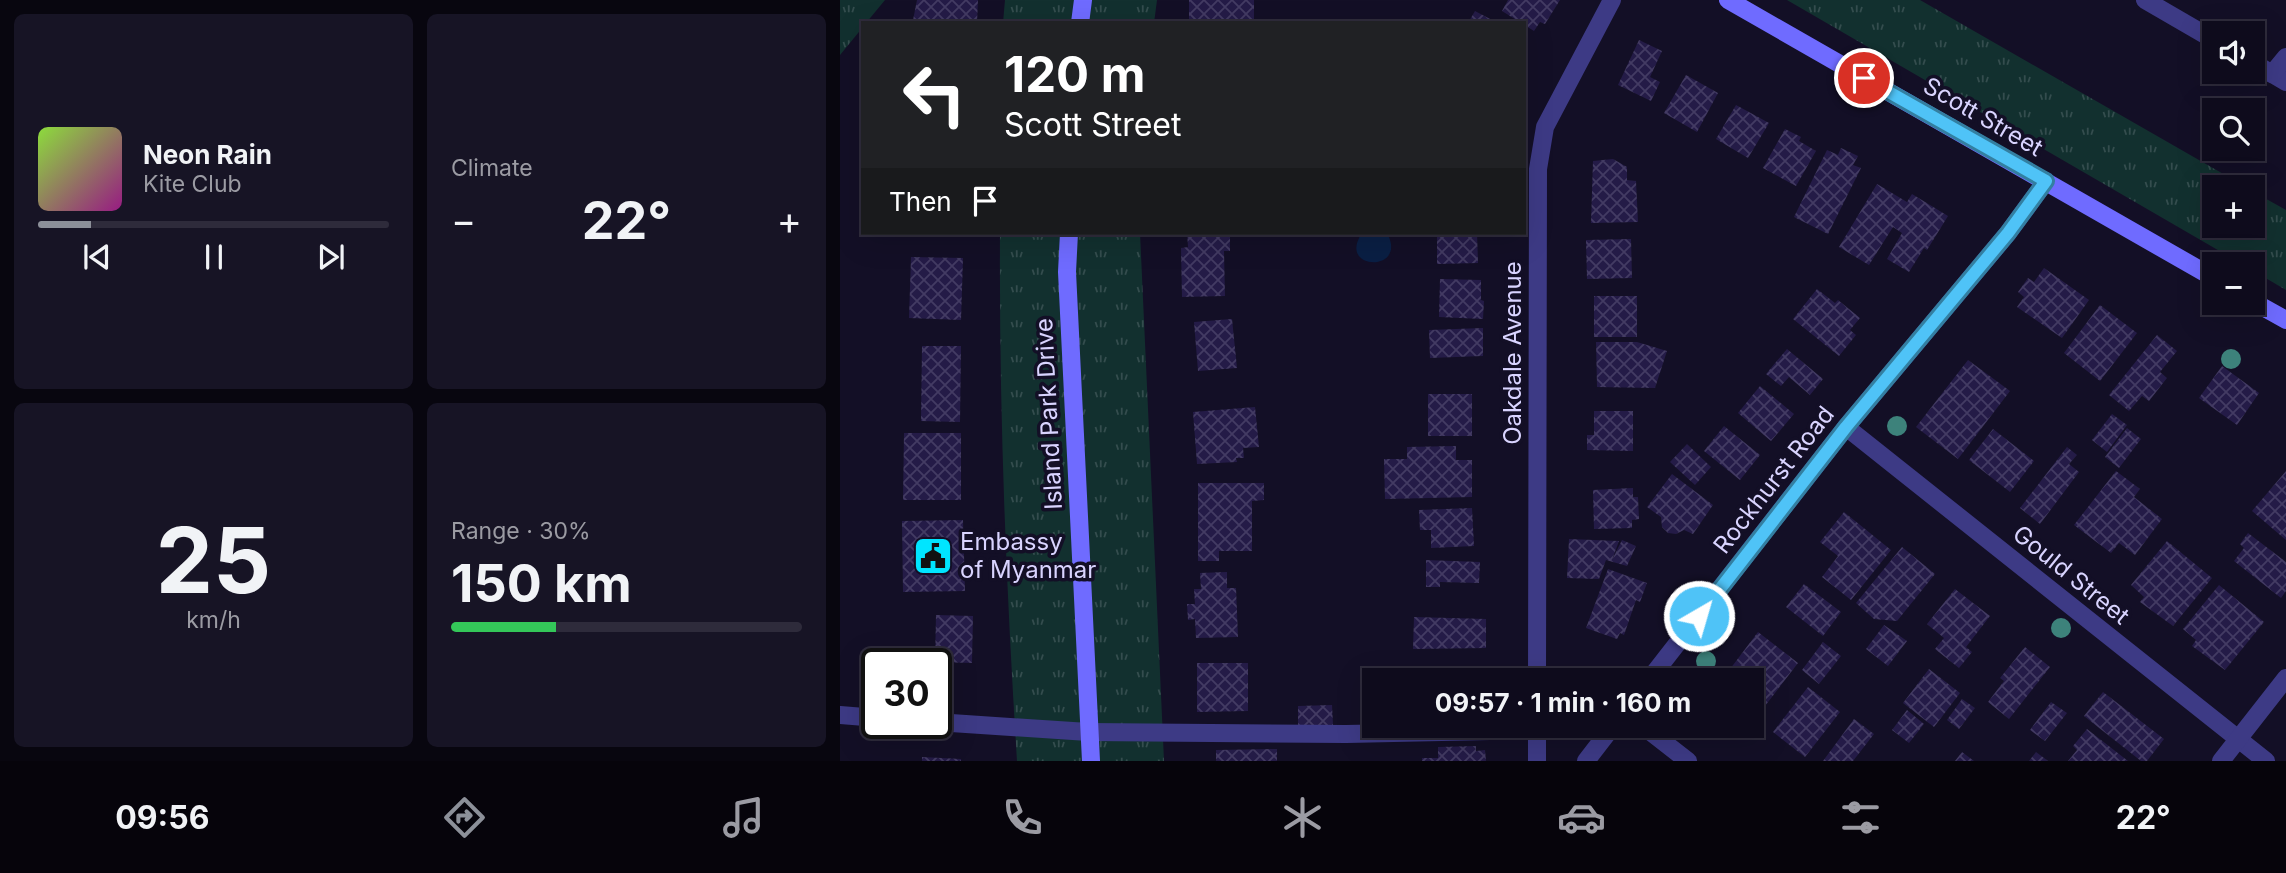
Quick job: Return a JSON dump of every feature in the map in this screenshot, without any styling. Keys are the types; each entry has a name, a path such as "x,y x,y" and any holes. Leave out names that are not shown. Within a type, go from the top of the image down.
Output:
{"main road":[{"path":"1080,21 1083,0"},
{"name":"Scott Street","path":"1728,0 2202,271"},
{"name":"Island Park Drive","path":"1069,235 1067,272 1091,761"},
{"path":"2265,308 2286,320"}],"street":[{"name":"Oakdale Avenue","path":"1538,668 1540,145 1545,127 1612,0"},
{"path":"2145,0 2202,33"},
{"path":"2279,78 2286,57"},
{"name":"Rockhurst Road","path":"1658,668 1846,427 2008,233 2046,181"},
{"name":"Gould Street","path":"1846,427 2266,761"},
{"path":"2221,761 2286,678"},
{"path":"840,715 861,717"},
{"path":"952,723 1088,732 1362,733"},
{"path":"1537,738 1537,761"},
{"path":"1586,761 1604,738"},
{"path":"1658,738 1688,761"}],"green space":[{"path":"840,0 885,0 868,21 861,21 861,29 840,55"},
{"path":"1005,0 1157,0 1154,21 1003,21"},
{"path":"1787,0 1920,0 2225,175 2202,175 2202,238 2265,238 2265,198 2286,210 2286,290 2265,278 2265,252 2221,252"},
{"path":"1000,235 1140,235 1164,761 1017,761 1004,497"}],"water":[{"path":"1361,235 1388,235 1391,246 1389,255 1382,261 1373,262 1358,255 1357,246"}],"building":[{"path":"917,0 978,0 977,21 913,20"},
{"path":"1189,0 1254,0 1254,21 1189,21"},
{"path":"1508,0 1560,0 1545,24 1540,22 1534,31 1526,26 1526,21 1518,21 1502,11"},
{"path":"1475,11 1492,20 1491,21 1469,21"},
{"path":"1639,40 1662,51 1650,77 1660,82 1651,101 1618,85"},
{"path":"1686,75 1718,93 1697,132 1664,113"},
{"path":"1736,105 1769,123 1748,158 1716,139"},
{"path":"1785,129 1801,137 1799,141 1816,151 1796,186 1763,168"},
{"path":"1841,148 1858,156 1853,165 1861,168 1828,234 1794,217 1827,150 1838,155"},
{"path":"1613,159 1627,167 1627,180 1636,181 1638,222 1591,223 1593,161"},
{"path":"1877,184 1907,202 1912,194 1948,216 1927,250 1924,248 1909,272 1887,259 1902,233 1893,227 1869,265 1839,247"},
{"path":"1187,235 1230,235 1230,251 1224,251 1225,296 1182,297 1181,248 1188,247"},
{"path":"1437,235 1477,235 1478,263 1437,264"},
{"path":"1631,239 1632,278 1587,279 1586,240"},
{"path":"911,257 963,258 961,320 909,318"},
{"path":"2044,268 2089,300 2062,338 2017,307 2024,297 2018,292 2028,278 2034,282"},
{"path":"1440,279 1481,280 1483,319 1439,317"},
{"path":"1817,289 1835,303 1838,300 1860,318 1850,330 1856,335 1839,356 1793,319"},
{"path":"1594,296 1637,296 1637,337 1594,337"},
{"path":"2100,305 2137,333 2100,381 2064,353"},
{"path":"1232,319 1237,368 1198,371 1194,322"},
{"path":"1483,328 1483,356 1430,358 1429,330"},
{"path":"2157,335 2177,351 2160,372 2167,378 2149,401 2142,396 2129,411 2109,395"},
{"path":"1596,342 1637,342 1667,351 1655,388 1597,387"},
{"path":"922,346 961,346 960,422 921,421"},
{"path":"1787,349 1823,379 1810,395 1789,377 1781,386 1766,374"},
{"path":"1968,360 2010,391 1958,459 1916,427"},
{"path":"2222,366 2259,393 2237,425 2199,398"},
{"path":"1760,386 1794,414 1771,441 1738,413"},
{"path":"1428,394 1472,394 1472,436 1428,436"},
{"path":"1255,407 1259,447 1243,448 1244,458 1236,458 1237,462 1197,464 1193,412"},
{"path":"1594,411 1633,411 1633,451 1587,450 1587,435 1594,435"},
{"path":"2112,414 2127,425 2107,452 2092,440"},
{"path":"1724,426 1760,455 1740,480 1704,451"},
{"path":"2127,428 2141,439 2119,468 2105,457"},
{"path":"1993,429 2034,461 2010,492 1969,460"},
{"path":"904,433 961,433 961,500 903,500"},
{"path":"1687,444 1711,467 1695,485 1670,462"},
{"path":"1456,446 1456,460 1472,460 1472,497 1385,499 1384,459 1407,459 1407,447"},
{"path":"2067,447 2077,455 2069,464 2079,472 2040,524 2020,508"},
{"path":"2116,471 2140,489 2134,497 2162,519 2135,555 2119,543 2111,553 2074,525"},
{"path":"2286,471 2286,540 2252,511"},
{"path":"1672,474 1713,505 1693,534 1684,530 1676,534 1668,533 1662,527 1661,517 1647,507"},
{"path":"1198,483 1264,483 1264,500 1252,501 1252,551 1219,551 1219,561 1198,561"},
{"path":"1633,488 1633,497 1638,497 1639,519 1632,520 1632,528 1594,529 1593,490"},
{"path":"1472,508 1474,546 1431,548 1431,530 1420,530 1419,510"},
{"path":"1844,512 1891,550 1851,600 1822,577 1838,556 1820,542"},
{"name":"Embassy of Myanmar","path":"963,520 965,591 903,592 902,521"},
{"path":"2248,533 2286,562 2286,591 2281,598 2234,561 2244,548 2240,544"},
{"path":"1569,539 1619,541 1612,560 1622,540 1636,546 1627,566 1606,560 1599,579 1567,578"},
{"path":"2167,541 2212,578 2173,626 2140,602 2144,597 2131,585"},
{"path":"1902,547 1935,574 1897,621 1874,619 1856,603"},
{"path":"1426,560 1480,562 1479,583 1440,582 1440,587 1426,587"},
{"path":"1608,569 1647,583 1640,602 1636,600 1624,635 1620,633 1617,639 1586,628"},
{"path":"1227,572 1227,588 1236,588 1238,637 1196,638 1195,619 1188,620 1187,604 1195,604 1194,589 1201,589 1200,573"},
{"path":"1804,584 1841,612 1823,636 1786,607"},
{"path":"2219,585 2264,622 2225,670 2192,646 2196,640 2183,629"},
{"path":"1955,589 1990,616 1966,647 1972,652 1959,668 1935,649 1944,638 1927,624"},
{"path":"936,615 973,616 972,663 952,662 952,648 935,648"},
{"path":"1414,617 1486,619 1486,648 1413,649"},
{"path":"1884,625 1907,641 1888,666 1866,649"},
{"path":"1758,632 1798,663 1764,707 1764,668 1731,668"},
{"path":"1823,642 1841,656 1819,684 1802,670"},
{"path":"2025,647 2050,667 2009,719 1988,702 2004,681 2000,678"},
{"path":"1197,663 1248,663 1248,711 1197,712"},
{"path":"1929,669 1960,693 1934,727 1903,703"},
{"path":"1808,687 1840,712 1805,757 1773,732"},
{"path":"2103,692 2164,739 2147,761 2141,761 2084,716"},
{"path":"1962,699 1975,708 1959,729 1947,720"},
{"path":"2051,702 2067,713 2045,741 2030,730"},
{"path":"1332,705 1333,725 1298,726 1298,706"},
{"path":"1907,710 1924,724 1909,743 1892,730"},
{"path":"1854,719 1874,734 1853,761 1823,761"},
{"path":"2087,729 2128,761 2068,761 2077,750 2073,746"},
{"path":"1476,746 1476,751 1485,750 1486,761 1422,761 1422,758 1438,758 1438,747"},
{"path":"1277,749 1277,761 1216,761 1216,750"},
{"path":"1962,752 1974,761 1955,761"},
{"path":"2036,752 2048,761 2029,761"},
{"path":"922,757 961,759 961,761 922,761"}],"place":[{"name":"Embassy of Myanmar","path":"933,556"}],"route":[{"path":"1699,616 1846,427 2008,233 2046,181 1864,78"}]}
